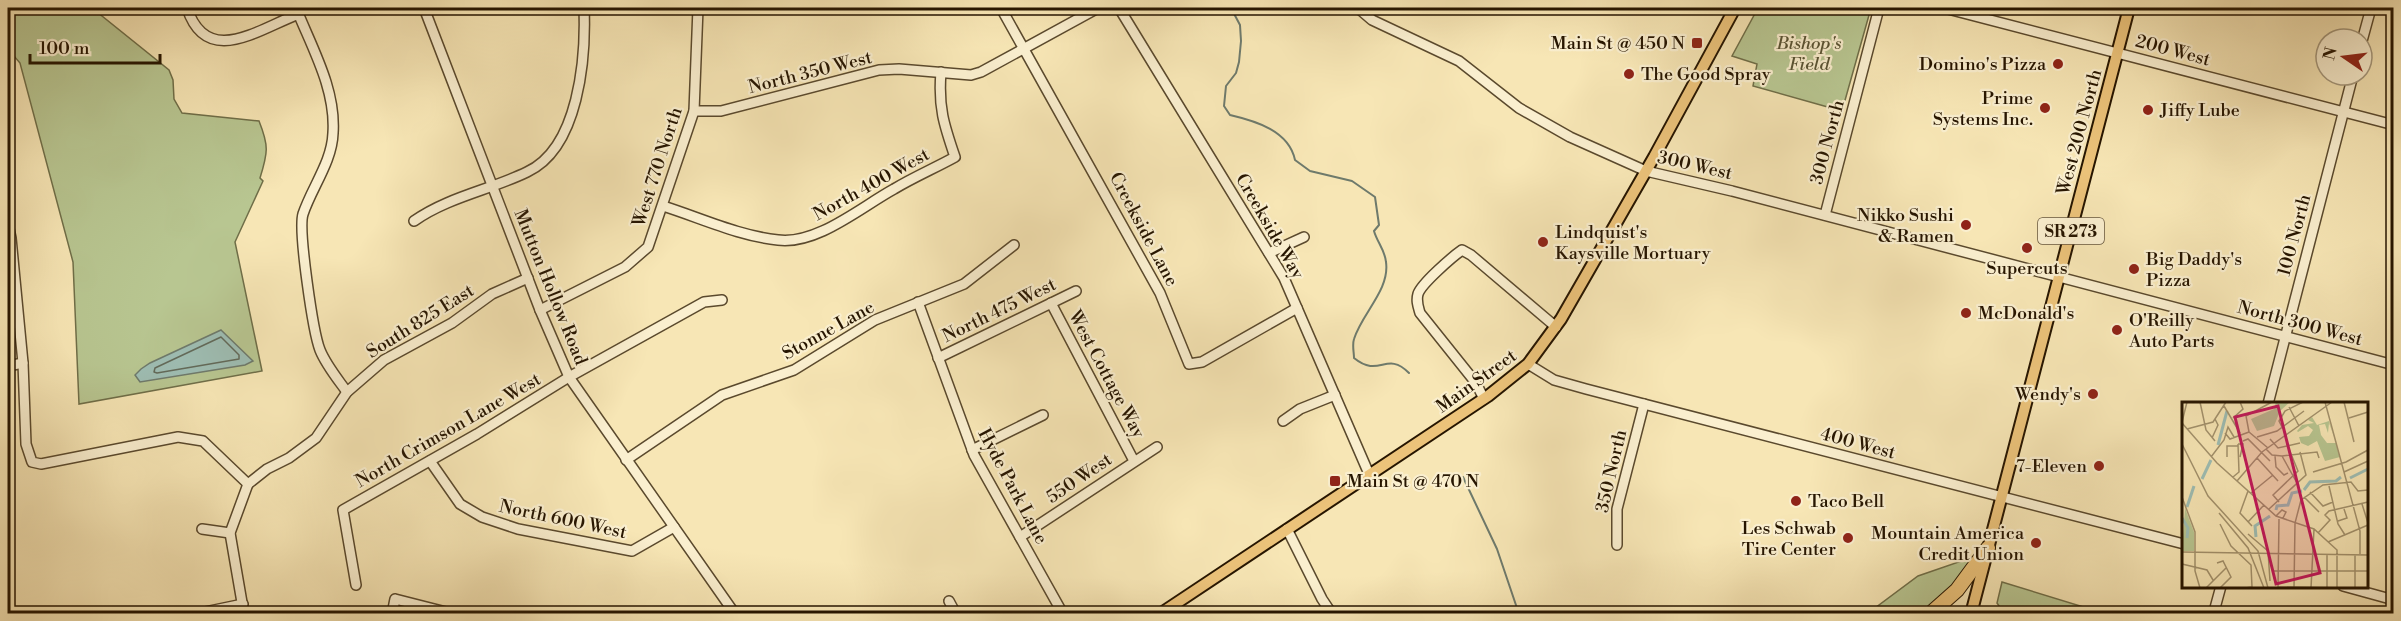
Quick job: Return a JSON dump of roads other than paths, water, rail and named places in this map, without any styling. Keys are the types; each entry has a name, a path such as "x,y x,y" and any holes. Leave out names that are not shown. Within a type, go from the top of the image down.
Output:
{"highway":[{"path":"1930,614 1957,590 1988,548"}],"main road":[{"name":"Main Street","path":"1160,614 1484,399 1528,364 1556,327 1646,171 1735,8"},
{"name":"West 200 North","path":"1971,614 2129,8"}],"street":[{"path":"187,8 190,19 200,31 212,38 228,41 245,39 297,11 331,96 333,133 331,150 302,216 301,238 319,348 328,366 347,392"},
{"name":"Mutton Hollow Road","path":"424,8 568,378 735,614"},
{"path":"414,221 430,210 529,171 548,158 562,139 577,94 584,54 584,8"},
{"name":"West 770 North","path":"540,310 625,267 648,247 694,111 698,8"},
{"name":"Creekside Lane","path":"1001,8 1026,49 1160,293 1189,364 1202,362 1297,308"},
{"name":"North 350 West","path":"694,111 721,111 879,70 899,69 971,75 1026,49 1098,8"},
{"name":"Creekside Way","path":"1119,8 1269,253 1297,308 1369,474"},
{"name":"300 West","path":"1358,8 1372,20 1459,61 1519,108 1545,124 1646,171 1825,215 2059,277"},
{"name":"300 North","path":"1825,215 1879,8"},
{"name":"200 West","path":"1944,8 2394,125"},
{"path":"2366,27 2371,8"},
{"name":"North 400 West","path":"663,206 750,235 780,241 802,240 822,231 896,188 956,157 943,123 939,99 940,72"},
{"name":"100 North","path":"2268,402 2350,87"},
{"path":"8,224 10,260 23,363 26,444 32,462 40,464 178,437 203,441 248,484 230,533 244,609 195,614"},
{"path":"1269,253 1304,237"},
{"name":"Stonne Lane","path":"626,459 722,395 794,370 875,320 964,284 1014,245"},
{"path":"1484,399 1476,383 1420,313 1417,303 1418,292 1428,281 1461,250 1479,261 1556,327"},
{"name":"North 300 West","path":"2059,277 2394,365"},
{"name":"South 825 East","path":"248,484 316,438 347,392 384,360 452,323 492,294 528,278"},
{"name":"North 475 West","path":"938,358 1076,291"},
{"name":"North Crimson Lane West","path":"357,585 343,510 568,378 704,302 722,300"},
{"name":"Hyde Park Lane","path":"918,302 972,450 1063,614"},
{"name":"West Cottage Way","path":"1051,303 1134,461"},
{"path":"8,366 23,363"},
{"name":"400 West","path":"1528,364 1554,380 2182,543"},
{"path":"1283,422 1309,405 1335,395"},
{"name":"350 North","path":"1617,545 1617,509 1644,404"},
{"path":"972,450 1043,414"},
{"name":"550 West","path":"1020,537 1156,447"},
{"name":"North 600 West","path":"430,461 460,504 482,517 518,530 632,551 674,527"},
{"path":"202,529 230,533"},
{"path":"1287,529 1322,599 1332,614"},
{"path":"2216,608 2221,588"},
{"path":"2350,588 2394,600"},
{"path":"392,614 395,599 454,614"},
{"path":"949,601 956,614"}],"water":[{"path":"221,330 253,361 245,365 140,382 135,375 150,363"}],"waterway":[{"path":"1231,8 1240,25 1241,41 1239,62 1236,73 1226,86 1224,106 1230,115 1260,124 1279,135 1292,150 1295,160 1310,171 1352,181 1375,197 1379,225 1374,231 1383,250 1386,272 1380,292 1354,339 1354,358 1370,366 1394,364 1409,373"},
{"path":"1463,477 1497,549 1519,614"}],"place":[{"name":"Main St @ 450 N","path":"1697,43"},
{"name":"Domino's Pizza","path":"2058,64"},
{"name":"The Good Spray","path":"1629,74"},
{"name":"Prime Systems Inc.","path":"2045,108"},
{"name":"Jiffy Lube","path":"2148,110"},
{"name":"Nikko Sushi & Ramen","path":"1966,225"},
{"name":"Lindquist's Kaysville Mortuary","path":"1543,242"},
{"name":"Supercuts","path":"2027,248"},
{"name":"Big Daddy's Pizza","path":"2134,269"},
{"name":"McDonald's","path":"1966,313"},
{"name":"O'Reilly Auto Parts","path":"2117,330"},
{"name":"Wendy's","path":"2093,394"},
{"name":"7-Eleven","path":"2099,466"},
{"name":"Main St @ 470 N","path":"1335,481"},
{"name":"Taco Bell","path":"1796,501"},
{"name":"Les Schwab Tire Center","path":"1848,538"},
{"name":"Mountain America Credit Union","path":"2036,543"}],"park label":[{"name":"Bishop's Field","path":"1809,53"}]}
